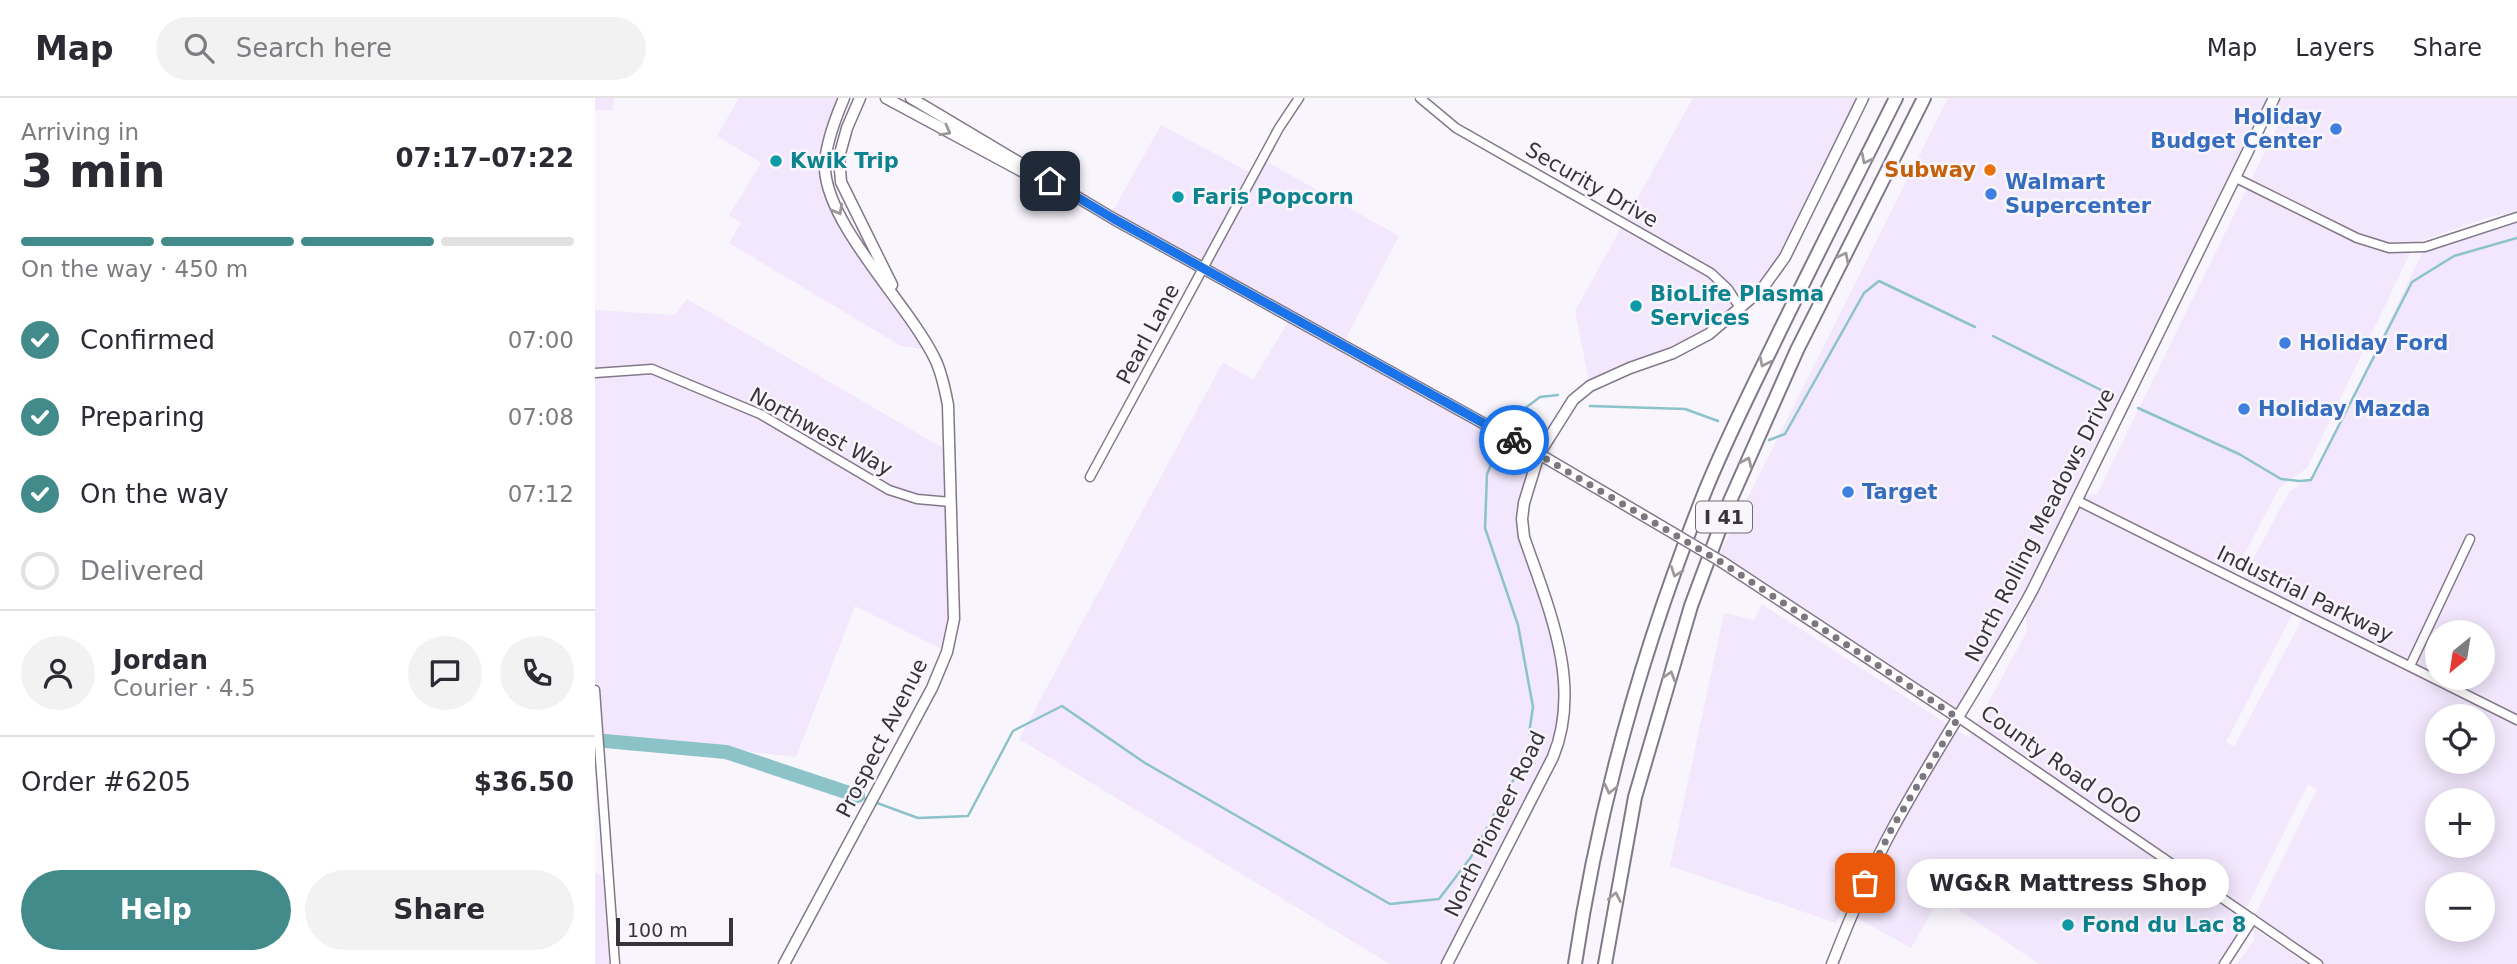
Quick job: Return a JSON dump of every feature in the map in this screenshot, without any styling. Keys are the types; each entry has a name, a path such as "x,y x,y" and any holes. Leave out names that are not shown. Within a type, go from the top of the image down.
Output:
{"highway":[{"name":"I 41","path":"1575,964 1582,916 1630,713 1668,592 1701,502 1741,409 1896,98"},
{"name":"I 41","path":"1605,964 1635,797 1691,606 1730,501 1797,350 1924,98"}],"main road":[{"path":"838,98 839,111"},
{"path":"844,98 829,138 825,170 833,200 853,236 906,314"},
{"path":"860,98 847,128 839,157 841,182 906,314"},
{"path":"887,98 1019,171 1074,196"},
{"path":"911,98 1074,196"},
{"name":"North Pioneer Road","path":"1448,963 1553,757 1563,726 1566,696 1559,644 1524,537 1522,519 1539,454 1574,399 1590,386 1672,353 1709,334 1762,289 1785,257 1863,98"},
{"name":"North Rolling Meadows Drive","path":"1832,964 1855,904 1892,828 2005,641 2078,501 2274,98"},
{"name":"County Road OOO","path":"1074,196 1539,454 1721,562 1958,718"},
{"name":"Prospect Avenue","path":"784,964 932,688 950,641 954,619 950,417 943,380 930,350 906,314"}],"street":[{"name":"Pearl Lane","path":"1090,477 1279,128 1299,98"},
{"name":"Security Drive","path":"1420,98 1456,128 1711,273 1728,289 1740,308"},
{"path":"2236,178 2357,238 2389,248 2433,245 2517,217"},
{"name":"Northwest Way","path":"595,373 652,369 760,414 889,490 925,500 951,502"},
{"name":"Industrial Parkway","path":"2078,501 2517,719"},
{"path":"2410,666 2470,539"},
{"path":"595,690 615,964"},
{"name":"County Road OOO","path":"1958,718 2318,964"},
{"path":"2224,964 2253,919"}],"shaded area":[{"path":"595,98 614,98 613,110 595,110"},
{"path":"739,98 838,98 825,170 833,200 930,350 901,346 729,243 741,223 729,215 761,163 717,136"},
{"path":"1693,98 1863,98 1779,266 1720,326 1590,386 1575,311"},
{"path":"1948,98 2517,98 2517,211 2484,219 2415,243 2307,468 2279,488 2232,578 2241,582 2289,492 2317,472 2425,247 2517,217 2517,964 2318,964 2253,919 2317,789 2308,784 2243,915 2244,935 2224,964 2039,964 1940,897 1911,948 1842,909 1836,923 1670,866 1724,613 1754,620 1762,604 1969,738 2027,631 2023,591 1957,708 1720,553","holes":["2264,103 2283,115 2097,494 2071,496","2295,609 2305,614 2234,747 2226,742"]},
{"path":"1161,125 1253,174 1262,159 1399,236 1345,340 1361,356 1539,454 1522,519 1559,644 1563,726 1447,964 1390,964 1019,739 1223,362 1253,380 1293,314 1110,216"},
{"path":"687,299 950,452 954,582 947,652 855,606 796,757 598,734 595,689 595,310 675,315"},
{"path":"595,872 603,876 609,964 595,964"},
{"path":"2253,928 2307,964 2237,964 2254,940"}],"waterway":[{"path":"2138,408 2239,454 2281,479 2311,480 2412,282 2454,256 2517,238"},
{"path":"1769,440 1785,434 1864,293 1879,281 1975,327"},
{"path":"1993,336 2115,397"},
{"path":"1516,415 1540,397 1558,395"},
{"path":"1590,406 1685,409 1718,421"},
{"path":"1495,455 1487,474 1485,528 1518,625 1533,707 1529,734"},
{"path":"858,796 918,818 968,816 1013,731 1062,706 1145,763 1390,904 1439,899 1471,857 1522,760"},
{"path":"605,741 726,752 858,796"}],"way so far":[{"path":"1514,440 1721,562 1958,718 1892,828 1865,883"}],"place":[{"name":"Holiday Budget Center","path":"2336,129"},
{"name":"Kwik Trip","path":"776,161"},
{"name":"Subway","path":"1990,170"},
{"name":"Walmart Supercenter","path":"1991,194"},
{"name":"Faris Popcorn","path":"1178,197"},
{"name":"BioLife Plasma Services","path":"1636,306"},
{"name":"Holiday Ford","path":"2285,343"},
{"name":"Holiday Mazda","path":"2244,409"},
{"name":"Target","path":"1848,492"},
{"name":"WG&R Mattress Shop","path":"1865,883"},
{"name":"Fond du Lac 8","path":"2068,925"}],"route":[{"path":"1050,181 1514,440"}]}
